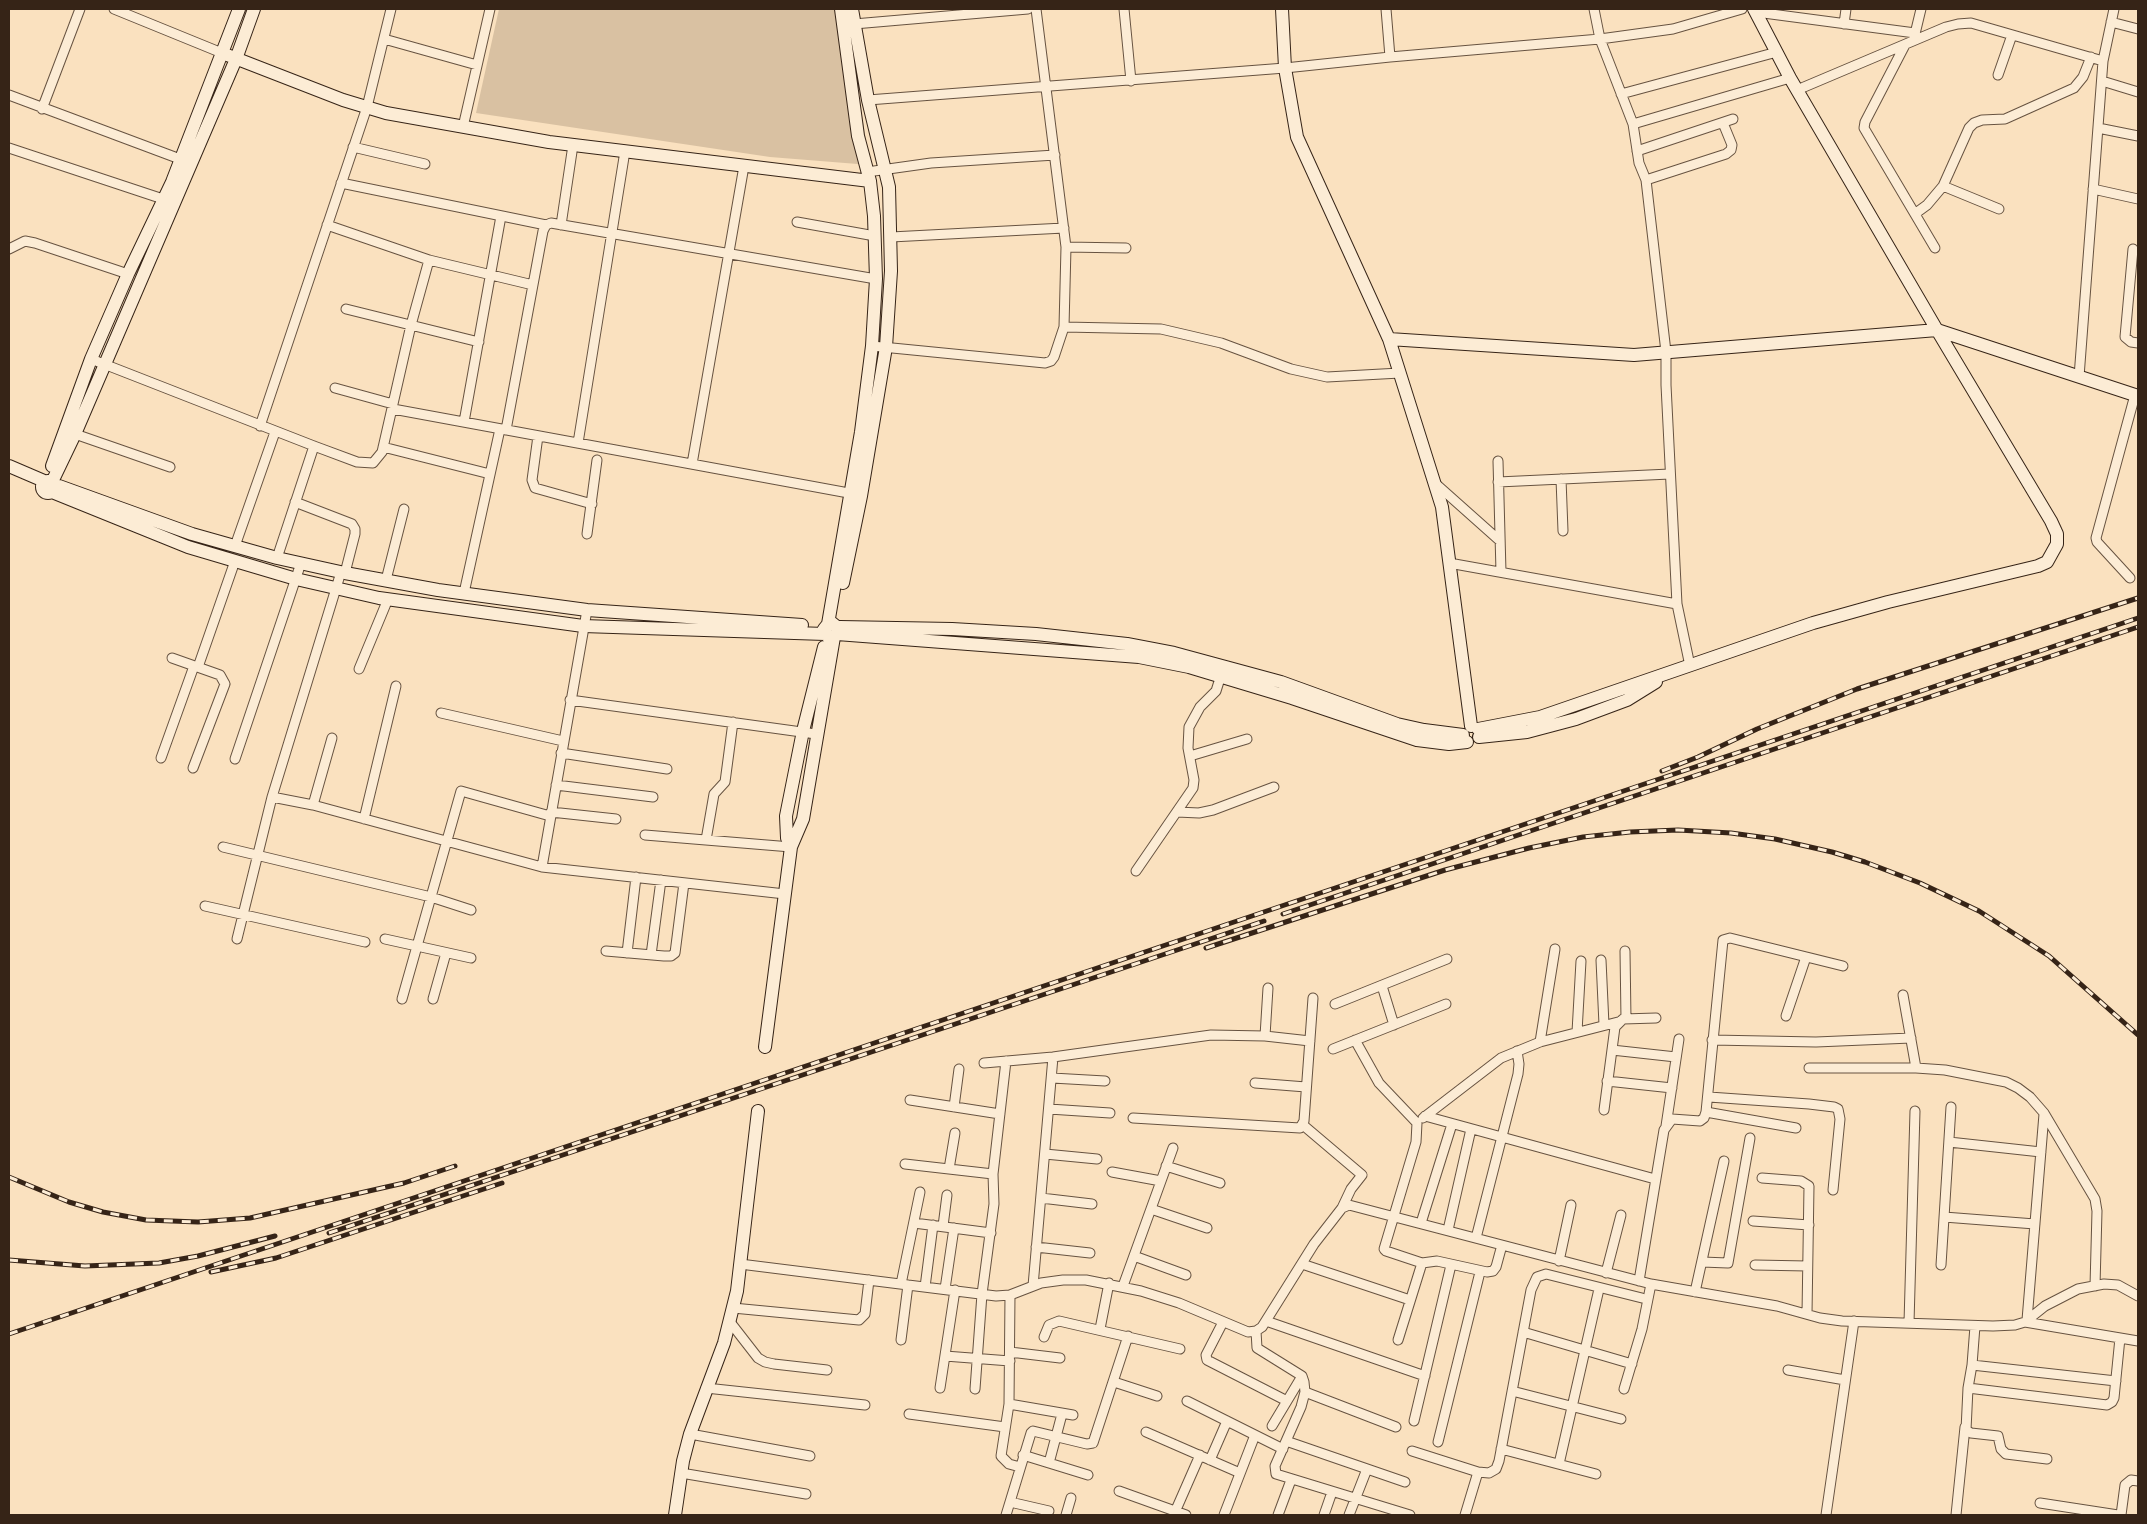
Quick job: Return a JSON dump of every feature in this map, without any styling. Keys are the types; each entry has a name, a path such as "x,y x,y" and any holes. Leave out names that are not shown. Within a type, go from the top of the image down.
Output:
{"street":[{"path":"42,108 80,9"},
{"path":"114,9 222,53 386,113 573,145 744,166 868,176 886,170 931,163 1055,155"},
{"path":"49,484 91,359 128,274 164,200 240,9"},
{"path":"49,484 75,434 105,365 236,58 254,9"},
{"path":"260,426 367,107 391,9"},
{"path":"463,127 490,9"},
{"path":"840,9 858,136 868,176 875,236 876,279 872,346 856,495"},
{"path":"765,1047 791,847 803,819 831,630 886,347 891,280 889,187 868,100 852,9"},
{"path":"854,24 1028,9"},
{"path":"872,346 1045,363 1051,361 1054,357 1064,327 1066,247 1055,155 1044,86 1036,9"},
{"path":"1124,9 1130,81"},
{"path":"1282,9 1285,68 1297,137 1389,339 1436,484 1442,507 1472,734"},
{"path":"1386,9 1390,57"},
{"path":"1594,9 1600,39 1633,124 1637,151 1646,180 1666,352 1670,474 1678,604 1690,666"},
{"path":"868,100 1130,81 1600,39 1673,29 1742,9"},
{"path":"1844,24 1846,9"},
{"path":"1921,9 1911,40 1865,122 1864,128 1935,248"},
{"path":"2079,377 2103,61 2114,9"},
{"path":"1755,10 1799,13 1911,40"},
{"path":"9,466 188,547 336,589 388,599 583,626 831,630 952,629 1036,634 1127,644 1174,653 1222,672 1281,682 1398,724 1424,730 1472,734 1540,717 1813,623 1888,602 2038,566 2047,562 2054,553 2057,544 2057,534 2051,521 1790,78 1755,10"},
{"path":"2111,22 2138,29"},
{"path":"1797,90 1911,40 1958,24 1971,23 2103,61"},
{"path":"1998,76 2012,35"},
{"path":"384,39 477,65"},
{"path":"1621,94 1777,52"},
{"path":"1916,213 1927,205 1943,186 1968,128 1982,120 2005,120 2074,88 2084,77 2091,57"},
{"path":"1633,124 1790,78"},
{"path":"2102,81 2138,92"},
{"path":"9,95 180,159"},
{"path":"1637,151 1733,119"},
{"path":"1646,180 1726,154 1731,150 1732,145 1723,123"},
{"path":"2098,128 2138,136"},
{"path":"561,225 573,145"},
{"path":"353,147 425,164"},
{"path":"9,148 164,200"},
{"path":"578,443 625,151"},
{"path":"692,464 744,166"},
{"path":"341,184 546,225 551,223 876,279"},
{"path":"1943,186 1999,209"},
{"path":"2093,189 2138,198"},
{"path":"464,422 501,216"},
{"path":"797,222 875,236"},
{"path":"327,225 429,260 533,285"},
{"path":"464,593 490,474 503,429 543,231 546,225"},
{"path":"891,237 1064,228"},
{"path":"9,249 25,241 35,242 128,274"},
{"path":"1066,247 1126,248"},
{"path":"2133,250 2125,337 2131,342 2138,343"},
{"path":"91,359 275,432 367,464 373,463 383,448 411,325 429,260"},
{"path":"346,309 479,342"},
{"path":"1064,327 1161,329 1221,343 1291,369 1327,377 1400,373"},
{"path":"1389,339 1634,355 1937,330 2137,396 2096,538 2097,542 2130,578"},
{"path":"335,388 393,407 464,422 856,495"},
{"path":"235,546 275,432"},
{"path":"75,434 170,468"},
{"path":"538,436 532,480 534,488 592,504"},
{"path":"277,558 314,446"},
{"path":"383,448 490,474"},
{"path":"587,534 597,460"},
{"path":"1498,462 1501,572"},
{"path":"1498,482 1670,474"},
{"path":"9,475 49,484 192,534 277,558 343,572 464,593 587,610 831,630"},
{"path":"1561,479 1563,531"},
{"path":"1436,484 1500,541"},
{"path":"238,939 272,796 336,589 355,534 352,524 295,502"},
{"path":"386,580 404,509"},
{"path":"161,758 235,561"},
{"path":"235,759 301,562"},
{"path":"1450,563 1678,604"},
{"path":"359,669 388,599"},
{"path":"542,867 587,610"},
{"path":"791,847 787,838 786,816 803,732 831,630"},
{"path":"172,658 220,676 225,684 193,768"},
{"path":"1136,871 1193,788 1194,780 1188,738 1189,727 1200,708 1216,691 1222,672"},
{"path":"364,819 396,686"},
{"path":"570,700 816,734"},
{"path":"441,713 563,741"},
{"path":"706,840 714,794 725,782 733,722"},
{"path":"313,805 332,738"},
{"path":"1190,756 1247,739"},
{"path":"561,753 668,769"},
{"path":"556,785 652,797"},
{"path":"1177,812 1200,813 1213,810 1274,787"},
{"path":"402,999 461,791 551,814 616,819"},
{"path":"272,796 313,805 542,867 785,894"},
{"path":"645,835 791,847"},
{"path":"223,847 431,897 470,910"},
{"path":"627,953 636,877"},
{"path":"651,955 661,880"},
{"path":"606,951 671,956 675,953 684,882"},
{"path":"206,906 365,942"},
{"path":"1666,1126 1672,1119 1700,1121 1704,1118 1706,1112 1709,1097 1712,1040 1723,940 1730,938 1843,966"},
{"path":"386,939 471,958"},
{"path":"1540,1042 1555,949"},
{"path":"1604,1110 1615,1027 1622,1020 1625,952"},
{"path":"434,999 446,953"},
{"path":"1786,1016 1806,957"},
{"path":"1335,1004 1447,959"},
{"path":"1601,960 1604,1025"},
{"path":"1577,1032 1581,961"},
{"path":"1382,986 1394,1025"},
{"path":"1265,1036 1268,988"},
{"path":"1903,995 1916,1068"},
{"path":"1303,1125 1314,998"},
{"path":"1333,1049 1446,1004"},
{"path":"1502,1245 1496,1267 1493,1271 1480,1272 1437,1261 1422,1263 1384,1249 1416,1142 1417,1123 1494,1063 1517,1051 1540,1042 1622,1020 1656,1018"},
{"path":"984,1063 1053,1057 1211,1035 1265,1036 1310,1041"},
{"path":"1712,1040 1816,1042 1911,1038"},
{"path":"1639,1281 1679,1039"},
{"path":"1355,1040 1379,1083 1417,1123"},
{"path":"1612,1050 1676,1057"},
{"path":"1476,1238 1518,1074 1517,1051"},
{"path":"1033,1286 1053,1057"},
{"path":"975,1389 982,1294 995,1198 993,1174 1006,1061"},
{"path":"1809,1068 1916,1068 1945,1070 2006,1082 2030,1097 2044,1113 2095,1199 2097,1211 2095,1286"},
{"path":"954,1107 959,1069"},
{"path":"1052,1078 1105,1082"},
{"path":"1608,1081 1672,1088"},
{"path":"1255,1083 1306,1087"},
{"path":"1709,1097 1809,1104 1838,1109 1840,1119 1833,1190"},
{"path":"910,1100 1000,1114"},
{"path":"1941,1266 1951,1107"},
{"path":"1049,1109 1110,1114"},
{"path":"675,1515 681,1473 690,1434 730,1322 733,1308 758,1110"},
{"path":"1909,1323 1915,1111"},
{"path":"1706,1112 1796,1128"},
{"path":"2026,1321 2044,1113"},
{"path":"1425,1116 1655,1179"},
{"path":"1133,1118 1296,1129 1303,1125"},
{"path":"1421,1223 1452,1124"},
{"path":"740,1264 996,1296 1010,1295 1033,1286 1063,1280 1086,1280 1123,1286 1178,1303 1248,1332 1256,1331 1266,1321 1314,1244 1342,1208 1362,1174 1303,1125"},
{"path":"1448,1230 1471,1129"},
{"path":"948,1169 955,1133"},
{"path":"1702,1262 1728,1263 1750,1138"},
{"path":"1949,1142 2041,1152"},
{"path":"1123,1286 1172,1148"},
{"path":"1045,1154 1097,1159"},
{"path":"1695,1292 1724,1161"},
{"path":"905,1164 993,1174"},
{"path":"1166,1166 1220,1182"},
{"path":"1112,1172 1161,1181"},
{"path":"1762,1178 1807,1183 1810,1192 1807,1314"},
{"path":"901,1340 904,1284 920,1192"},
{"path":"943,1226 947,1195"},
{"path":"1041,1198 1092,1204"},
{"path":"1342,1208 1349,1205 1357,1205 1606,1273 1820,1318 1975,1326 1993,1326 2026,1321 2138,1341"},
{"path":"1559,1260 1571,1205"},
{"path":"1151,1209 1207,1228"},
{"path":"1606,1273 1621,1215"},
{"path":"1944,1217 2035,1224"},
{"path":"1753,1221 1809,1225"},
{"path":"914,1222 991,1233"},
{"path":"925,1287 933,1225"},
{"path":"940,1388 945,1356 954,1228"},
{"path":"1036,1247 1090,1253"},
{"path":"1134,1256 1186,1274"},
{"path":"1398,1340 1422,1263"},
{"path":"1302,1264 1410,1300"},
{"path":"1414,1421 1451,1265"},
{"path":"1755,1265 1807,1266"},
{"path":"1438,1442 1480,1272"},
{"path":"1412,1451 1478,1472 1489,1473 1496,1469 1531,1290 1537,1277 1546,1274 1599,1289 1642,1298"},
{"path":"733,1308 860,1320 865,1314 869,1280"},
{"path":"1100,1329 1109,1284"},
{"path":"1624,1389 1652,1284"},
{"path":"2026,1321 2045,1306 2078,1289 2118,1285 2138,1296"},
{"path":"1559,1464 1599,1289"},
{"path":"1010,1295 1009,1404 1001,1456 1009,1464 1020,1467"},
{"path":"1044,1337 1050,1325 1060,1321 1100,1329 1180,1350"},
{"path":"1266,1321 1425,1376"},
{"path":"1826,1515 1854,1321"},
{"path":"730,1322 754,1354 765,1362 827,1370"},
{"path":"1224,1322 1206,1355 1207,1360 1287,1401"},
{"path":"1956,1515 1975,1326"},
{"path":"1256,1331 1257,1348 1262,1353 1302,1376 1305,1392 1275,1470 1276,1474 1410,1515"},
{"path":"1523,1332 1632,1364"},
{"path":"1006,1515 1029,1436 1033,1431 1093,1443 1128,1336"},
{"path":"1968,1388 2107,1405 2114,1398 2120,1338"},
{"path":"945,1356 1060,1358"},
{"path":"1972,1366 2116,1381"},
{"path":"1788,1370 1845,1380"},
{"path":"1272,1426 1302,1376"},
{"path":"1114,1382 1157,1396"},
{"path":"706,1388 865,1405"},
{"path":"1512,1391 1621,1419"},
{"path":"1305,1392 1396,1428"},
{"path":"1188,1401 1255,1435 1405,1482"},
{"path":"1009,1404 1073,1416"},
{"path":"909,1414 1006,1427"},
{"path":"1048,1463 1062,1414"},
{"path":"1210,1460 1227,1421"},
{"path":"1965,1427 1971,1433 1998,1436 2000,1448 2006,1454 2047,1459"},
{"path":"1146,1432 1240,1473"},
{"path":"690,1434 810,1456"},
{"path":"1224,1515 1255,1435"},
{"path":"1501,1449 1596,1474"},
{"path":"1024,1455 1088,1475"},
{"path":"1175,1512 1200,1455"},
{"path":"1350,1515 1367,1469"},
{"path":"1465,1515 1478,1472"},
{"path":"681,1473 806,1494"},
{"path":"1278,1515 1291,1480"},
{"path":"2040,1503 2120,1515 2125,1485 2131,1480 2138,1481"},
{"path":"1119,1491 1186,1515"},
{"path":"1324,1515 1332,1492"},
{"path":"1066,1515 1071,1498"},
{"path":"1010,1502 1049,1510"}],"shaded area":[{"path":"499,9 845,9 870,165 770,157 476,113"}],"railway":[{"path":"1662,771 1698,757 1757,729 1857,689 2138,598"},
{"path":"9,1334 2138,618"},
{"path":"1283,914 2138,627"},
{"path":"1206,948 1445,870 1529,848 1583,837 1630,832 1678,830 1731,833 1775,839 1832,852 1865,862 1920,883 1979,911 2049,956 2138,1035"},
{"path":"329,1233 1264,921"},
{"path":"9,1177 69,1202 103,1212 146,1220 198,1222 250,1218 404,1183 455,1166"},
{"path":"211,1272 276,1258 502,1183"},
{"path":"9,1260 85,1266 159,1263 198,1256 275,1236"}]}
